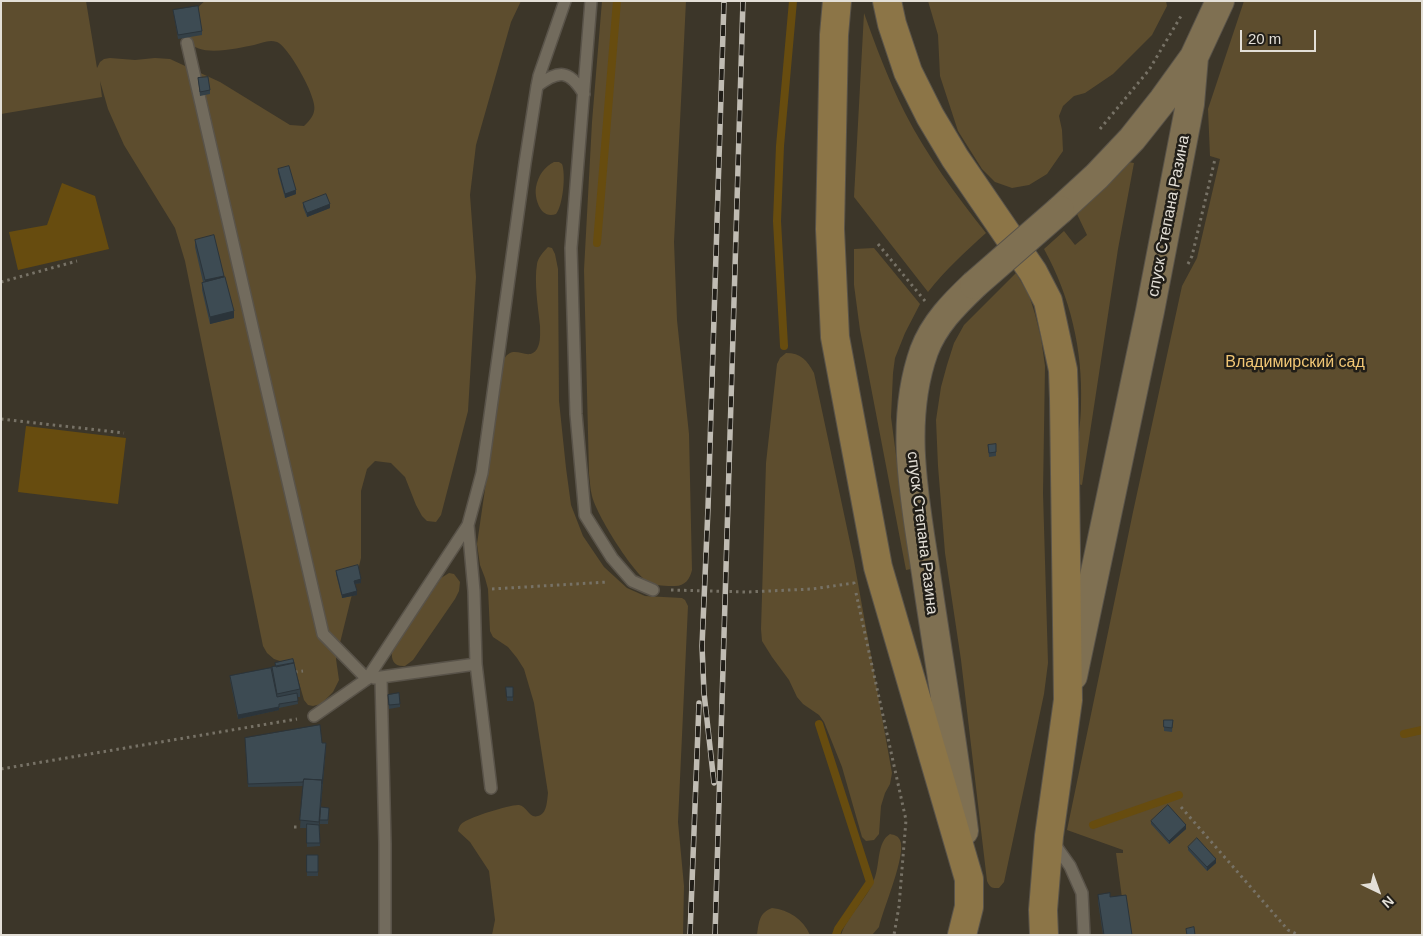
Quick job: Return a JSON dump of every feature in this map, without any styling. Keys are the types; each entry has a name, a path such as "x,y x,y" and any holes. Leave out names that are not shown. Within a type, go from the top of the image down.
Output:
{"main road":[{"path":"837,1 834,35 830,229 835,337 878,567 969,879"},
{"path":"887,1 892,24 908,72 930,116 955,158 1033,272 1048,301 1063,370 1068,700"},
{"name":"спуск Степана Разина","path":"962,935 969,907 969,879 913,480 911,414 917,377 925,349 948,311 974,285 1097,176 1132,139 1194,57 1220,1"},
{"name":"спуск Степана Разина","path":"1044,935 1043,910 1049,836 1068,700 1150,311 1190,104 1194,57"}],"lane":[{"path":"314,716 367,679 468,526 482,473 523,173 537,86 565,1"},
{"path":"591,1 571,248 576,414 585,515 612,558 632,580 653,590"},
{"path":"187,43 323,634 367,679"},
{"path":"537,86 556,74 565,75 573,80 584,94"},
{"path":"468,526 474,591 476,664 491,788"},
{"path":"367,679 476,664"},
{"path":"381,677 385,935"},
{"path":"1049,836 1070,866 1082,893 1084,935"}],"path":[{"path":"1100,129 1149,70 1185,9"},
{"path":"878,244 925,301"},
{"path":"1,282 77,261"},
{"path":"1,420 124,433"},
{"path":"474,591 632,580"},
{"path":"653,590 747,592 812,589 854,583 906,820 899,906 894,935"},
{"path":"295,672 303,670"},
{"path":"1,769 314,716"},
{"path":"1181,807 1288,930 1299,935"}],"green space":[{"path":"1,1 86,1 97,68 100,62 110,58 135,60 170,59 220,82 290,125 304,126 314,113 313,101 300,71 286,50 277,42 268,41 239,48 210,51 194,46 189,41 188,27 199,6 205,1 521,1 511,22 476,145 470,195 476,277 468,411 441,515 436,522 427,521 422,516 405,477 391,463 375,461 367,469 361,491 361,558 336,659 339,680 333,692 321,704 308,705 304,700 298,679 289,666 274,659 263,646 185,261 175,228 124,145 108,109 100,81 102,97 1,114"},
{"path":"602,1 686,1 674,242 677,320 689,434 692,570 686,581 679,586 654,584 641,576 625,556 600,516 590,488 584,270 592,122"},
{"path":"928,1 1166,1 1167,6 1152,35 1113,74 1085,93 1074,96 1063,106 1059,116 1063,151 1047,174 1029,185 1012,188 995,182 982,169 958,131 940,76 938,35"},
{"name":"Владимирский сад","path":"1244,1 1422,1 1422,935 1127,935 1116,853 1123,853 1123,850 1067,830 1182,286 1197,258 1220,159 1210,156 1208,109"},
{"path":"864,13 888,76 914,129 942,175 986,233 948,269 928,292 854,197"},
{"path":"554,162 562,164 564,182 558,210 556,214 551,215 546,214 540,207 537,202 536,192 537,183 544,169"},
{"path":"1128,162 1134,163 1118,249 1082,485 1078,484 1077,473 1081,384 1077,344 1068,304 1044,249 1064,231 1075,245 1087,235 1077,214 1123,170"},
{"path":"548,247 552,248 555,254 558,269 559,401 566,468 571,505 583,536 604,567 627,588 645,596 682,598 688,606 678,822 684,886 683,935 492,935 495,920 489,871 470,842 458,831 461,825 468,820 491,811 515,805 522,806 532,816 538,816 543,813 547,803 548,793 534,703 524,669 508,647 493,637 490,631 488,589 480,565 477,544 504,359 512,352 529,354 537,349 540,338 540,326 536,271 538,260"},
{"path":"874,248 920,304 895,358 893,373 891,417 911,569 906,570 860,330 854,285 854,249"},
{"path":"1016,273 1029,295 1035,314 1045,366 1043,493 1048,663 1044,694 1004,882 999,888 993,888 987,881 961,660 945,553 936,420 941,387 954,343 964,325"},
{"path":"786,353 796,354 803,358 814,373 854,561 892,773 890,784 881,806 879,834 874,840 866,841 862,837 842,767 824,722 819,715 803,704 797,697 789,680 762,641 766,463 777,364"},
{"path":"449,573 454,574 460,582 459,591 455,599 413,660 405,666 396,664 392,657 392,651 441,578"},
{"path":"890,834 900,840 900,857 879,927 872,935 841,935 848,920 872,885 877,871 881,847"},
{"path":"772,908 795,916 804,924 810,935 757,935 762,915"}],"shaded area":[{"path":"62,183 95,196 109,249 18,270 9,232 47,225"},
{"path":"26,426 126,438 118,504 18,492"}],"building":[{"path":"198,6 202,31 178,35 173,10"},
{"path":"208,77 210,90 200,92 198,78"},
{"path":"289,166 296,190 285,194 278,169"},
{"path":"326,194 330,204 307,213 303,203"},
{"path":"214,235 224,276 205,280 195,240"},
{"path":"225,277 234,311 210,317 202,283"},
{"path":"996,444 996,452 989,453 988,445"},
{"path":"358,565 361,579 354,581 357,591 342,595 336,571"},
{"path":"293,659 294,663 276,667 275,663"},
{"path":"294,663 300,689 277,694 272,667"},
{"path":"271,668 277,697 297,693 298,701 279,704 279,707 238,715 230,676"},
{"path":"506,687 513,687 513,697 507,697"},
{"path":"399,693 400,704 389,705 388,695"},
{"path":"1164,720 1173,720 1172,728 1164,727"},
{"path":"320,725 322,743 326,743 322,784 322,780 304,779 303,782 248,784 245,738"},
{"path":"304,779 322,780 319,822 300,820"},
{"path":"1168,805 1186,825 1169,841 1151,821"},
{"path":"321,807 329,808 328,820 320,820"},
{"path":"307,824 319,825 320,843 307,843"},
{"path":"1197,838 1216,859 1207,867 1188,847"},
{"path":"307,855 318,855 318,872 307,872"},
{"path":"1110,893 1110,897 1126,895 1132,935 1104,935 1098,895"},
{"path":"1194,927 1195,935 1187,935 1186,929"}],"waterway":[{"path":"597,243 617,1"},
{"path":"784,346 777,221 780,146 793,1"},
{"path":"819,724 870,882 838,929 836,935"},
{"path":"1404,734 1422,730"},
{"path":"1093,825 1179,795"}],"railway":[{"path":"714,783 704,693 702,646 724,1"},
{"path":"715,935 743,1"},
{"path":"690,935 699,703"}]}
